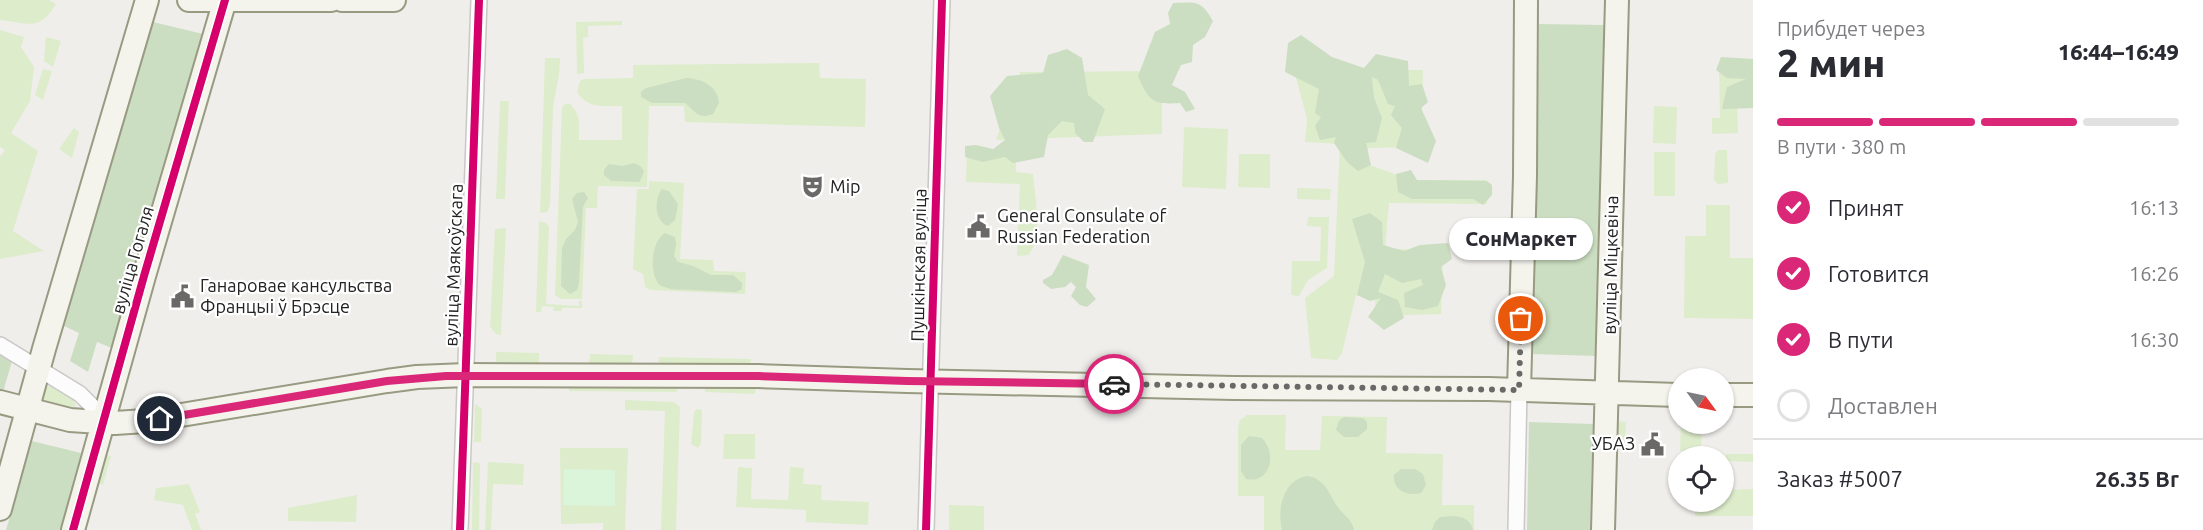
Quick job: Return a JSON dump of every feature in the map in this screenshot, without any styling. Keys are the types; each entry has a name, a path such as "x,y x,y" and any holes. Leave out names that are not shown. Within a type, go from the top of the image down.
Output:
{"main road":[{"path":"0,509 147,0"},
{"path":"189,0 332,0"},
{"path":"342,0 394,0"},
{"path":"1519,390 1525,176 1526,0"},
{"name":"вуліца Міцкевіча","path":"1603,530 1617,0"},
{"name":"вуліца Гогаля","path":"73,530 225,1"},
{"path":"0,402 70,420 145,422 394,380 466,375 758,376 930,382 1519,390 1668,395"},
{"path":"1734,395 1753,395"}],"street":[{"name":"вуліца Маякоўскага","path":"460,530 478,0"},
{"name":"Пушкінская вуліца","path":"926,530 942,0"},
{"path":"0,345 80,394 103,422"},
{"path":"1516,530 1519,390"}],"green space":[{"path":"0,0 49,0 56,4 44,19 33,24 26,24 0,20"},
{"path":"1173,3 1198,4 1205,9 1213,21 1205,37 1193,45 1192,62 1181,65 1172,85 1185,92 1195,109 1186,112 1180,103 1163,103 1153,100 1145,91 1138,76 1155,32 1170,24 1168,13"},
{"path":"622,21 622,25 588,26 588,37 583,38 584,73 577,74 576,22"},
{"path":"153,22 203,34 112,348 97,342 88,372 70,361 79,333 62,325"},
{"path":"1539,24 1605,25 1598,356 1531,354"},
{"path":"0,30 24,37 21,47 34,67 30,101 11,133 38,151 13,231 44,251 0,259 0,157 5,150 0,147"},
{"path":"1301,35 1332,57 1364,68 1376,54 1408,61 1409,86 1422,84 1428,102 1421,108 1436,141 1428,163 1396,148 1402,128 1391,115 1395,106 1388,104 1378,80 1372,77 1374,98 1382,118 1376,142 1366,143 1371,165 1358,171 1347,162 1334,143 1336,137 1320,140 1315,126 1321,117 1315,113 1319,89 1285,72 1288,43"},
{"path":"46,37 61,41 53,67 44,61"},
{"path":"1067,49 1082,58 1088,95 1105,109 1093,142 1084,142 1075,133 1074,123 1062,121 1048,135 1044,157 1013,163 1005,157 983,162 965,157 965,146 976,145 993,149 1005,140 999,128 990,96 1007,76 1043,73 1048,55"},
{"path":"1290,55 1330,70 1423,70 1421,147 1368,148 1367,164 1411,180 1486,180 1487,204 1389,203 1385,249 1443,250 1441,314 1376,316 1375,300 1356,295 1342,353 1337,360 1311,358 1305,298 1334,276 1340,144 1305,142 1307,119"},
{"path":"1721,57 1753,59 1753,108 1722,109 1727,87 1746,79 1727,78 1716,70"},
{"path":"545,58 560,58 553,107 550,206 547,212 540,213"},
{"path":"1753,62 1737,103 1738,133 1712,134 1712,118 1720,118 1719,63"},
{"path":"819,63 820,78 866,79 865,127 685,122 684,106 649,106 647,187 598,186 597,208 586,208 582,299 561,299 555,295 562,107 570,104 574,108 579,120 579,140 622,140 622,106 591,104 577,92 580,81 633,78 633,65"},
{"path":"43,69 52,71 43,100 35,95"},
{"path":"1162,71 1162,134 996,140 1020,72"},
{"path":"686,78 708,84 716,92 719,103 713,114 700,115 685,103 652,103 641,97 641,92 646,88"},
{"path":"500,101 509,101 505,199 496,199"},
{"path":"1654,106 1677,107 1676,144 1653,143"},
{"path":"1184,127 1228,129 1226,189 1182,187"},
{"path":"74,128 79,132 72,158 59,149"},
{"path":"967,150 1016,159 1016,172 1033,174 1037,226 1036,237 1029,255 1017,256 1020,184 966,182"},
{"path":"1718,150 1727,150 1728,183 1718,184 1714,180 1715,154"},
{"path":"1654,152 1675,152 1675,196 1654,196"},
{"path":"1239,154 1270,154 1270,188 1238,187"},
{"path":"634,163 644,171 639,182 611,181 604,175 604,170 609,164 622,166"},
{"path":"1411,170 1417,180 1487,181 1492,185 1492,195 1483,205 1473,199 1412,199 1398,192 1396,174"},
{"path":"649,181 684,183 680,259 713,260 714,271 746,272 745,294 650,290 645,287 643,274 633,269 637,189 649,189"},
{"path":"1297,188 1331,189 1330,200 1297,199"},
{"path":"662,189 669,191 678,204 675,220 668,226 660,220 657,209 659,193"},
{"path":"584,192 588,198 583,207 579,283 577,290 570,294 561,286 562,248 578,222 572,199 577,193"},
{"path":"1706,205 1730,205 1730,258 1753,258 1753,319 1684,318 1685,236 1706,236"},
{"path":"1370,213 1382,222 1383,245 1404,251 1420,245 1448,243 1452,259 1441,267 1446,285 1438,306 1422,310 1405,307 1404,293 1423,285 1421,279 1402,283 1385,274 1378,292 1398,300 1404,318 1384,330 1368,317 1381,298 1370,301 1357,295 1365,262 1352,219"},
{"path":"1308,217 1329,217 1327,268 1308,280 1299,296 1291,295 1292,261 1320,261 1321,227 1307,226"},
{"path":"539,221 546,223 549,227 546,304 579,306 579,301 582,301 582,308 562,308 562,311 553,311 554,307 542,306 541,312 536,312"},
{"path":"506,228 501,335 496,334 490,327 495,229"},
{"path":"665,233 675,237 674,256 678,262 711,275 733,275 742,283 742,289 736,292 671,289 661,286 654,275 653,259 657,243"},
{"path":"1063,255 1089,265 1086,287 1096,299 1087,307 1080,305 1071,296 1076,287 1071,282 1065,287 1051,289 1043,283 1043,280 1052,275"},
{"path":"496,352 539,353 539,363 496,362"},
{"path":"0,354 12,361 3,392 0,391"},
{"path":"590,354 633,355 632,365 589,364"},
{"path":"659,357 751,359 750,368 658,366"},
{"path":"569,383 677,384 677,392 569,391"},
{"path":"705,384 756,386 755,394 705,392"},
{"path":"51,386 74,401 76,405 71,410 44,404 42,400 46,387"},
{"path":"625,400 674,402 680,407 676,530 661,530 665,411 625,410"},
{"path":"475,404 482,409 481,442 474,442"},
{"path":"697,409 702,410 701,444 698,448 691,444 694,412"},
{"path":"1247,415 1286,415 1285,450 1320,450 1322,416 1387,417 1386,453 1443,454 1442,505 1474,505 1474,530 1264,530 1264,496 1238,496 1238,427 1240,420"},
{"path":"1344,417 1363,418 1367,422 1367,429 1358,437 1344,437 1336,430 1339,421"},
{"path":"1616,421 1626,422 1625,441 1616,441"},
{"path":"1529,422 1593,424 1590,530 1527,530"},
{"path":"724,434 755,434 755,459 723,459"},
{"path":"1681,434 1702,434 1701,446 1680,446"},
{"path":"1249,436 1262,438 1267,444 1270,459 1266,472 1254,479 1246,479 1241,471 1241,445"},
{"path":"32,441 81,453 61,530 6,530"},
{"path":"560,448 628,448 625,530 603,530 603,523 561,524"},
{"path":"102,454 111,456 103,485 95,482"},
{"path":"1734,454 1753,454 1753,462 1734,461"},
{"path":"473,462 480,463 479,530 472,530"},
{"path":"488,462 524,464 523,485 493,484 491,530 485,530"},
{"path":"738,467 752,468 751,499 788,500 790,467 804,468 803,484 822,485 821,500 869,502 868,525 806,522 806,510 736,507"},
{"path":"564,469 615,470 615,506 563,505"},
{"path":"1401,469 1415,469 1423,474 1426,485 1421,493 1411,494 1398,488 1394,475"},
{"path":"1307,476 1322,483 1354,530 1282,530 1280,513 1287,489 1292,483"},
{"path":"189,484 200,512 195,514 201,530 192,530 183,505 154,500 156,488"},
{"path":"1753,489 1753,516 1695,516 1695,512 1734,512 1734,490"},
{"path":"357,495 356,522 288,521 288,508"},
{"path":"949,505 984,506 984,530 949,530"},
{"path":"1454,516 1466,520 1471,524 1473,530 1432,530 1440,517"}],"cycle path":[{"path":"73,530 225,0"},
{"path":"460,530 479,0"},
{"path":"926,530 942,0"}],"way so far":[{"path":"1114,384 1519,390 1521,319"}],"place":[{"name":"Мір","path":"812,187"},
{"name":"General Consulate of Russian Federation","path":"979,226"},
{"name":"Ганаровае кансульства Францыі ў Брэсце","path":"182,296"},
{"name":"СонМаркет","path":"1521,319"},
{"name":"УБАЗ","path":"1653,444"}],"route":[{"path":"160,419 417,377 485,375 758,376 1114,384"}]}
